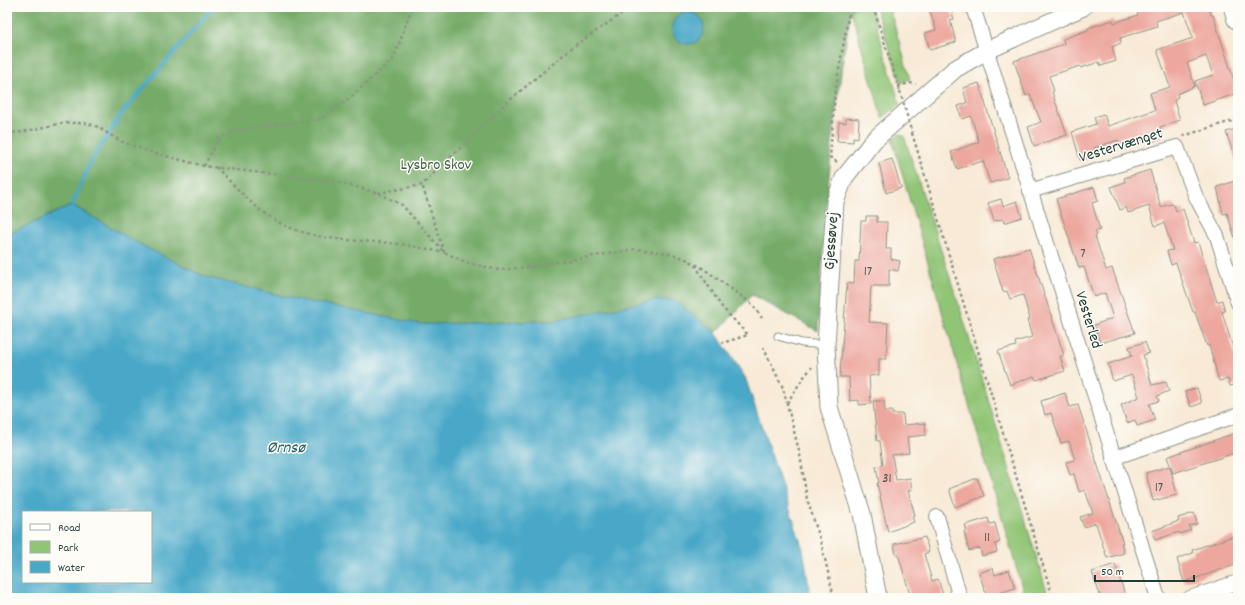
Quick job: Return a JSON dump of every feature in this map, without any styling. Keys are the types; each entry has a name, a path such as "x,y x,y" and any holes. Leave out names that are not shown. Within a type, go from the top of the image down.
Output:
{"main road":[{"path":"1235,7 1238,18"}],"street":[{"name":"Vesterled","path":"973,7 1158,598"},
{"name":"Gjessøvej","path":"878,598 862,514 829,407 826,352 835,202 844,178 874,140 956,69 986,51 1083,7"},
{"name":"Vestervænget","path":"1030,191 1176,147 1196,197 1217,236 1238,303"},
{"path":"1113,458 1238,415"},
{"path":"937,517 960,598"},
{"path":"1190,598 1238,582"}],"lane":[{"path":"778,336 826,352"}],"path":[{"path":"204,166 219,138 237,130 321,119 351,97 394,58 412,7"},
{"path":"378,193 422,185 505,104 574,46 632,7"},
{"path":"837,162 830,157 835,92 850,7"},
{"path":"873,7 900,91 1053,598"},
{"path":"898,86 912,82 921,88"},
{"path":"1176,147 1184,134 1238,119"},
{"path":"7,131 17,133 72,122 85,123 96,126 115,138 154,153 204,166 338,182 378,193 402,205 444,252"},
{"path":"215,167 257,208 280,222 309,235 366,243 398,244 444,252 468,263 499,270 529,267 636,249 662,252 684,258 695,264 751,303 762,318"},
{"path":"422,185 444,252"},
{"path":"695,264 722,306 748,335 722,343"},
{"path":"763,347 781,380 800,454 807,499 821,542 834,598"},
{"path":"787,403 803,378 826,352"}],"green space":[{"name":"Lysbro Skov","path":"7,7 855,7 851,10 844,50 834,130 826,210 818,331 752,295 716,333 673,300 654,300 553,321 421,324 286,297 206,277 143,246 72,205 7,235"},
{"path":"855,7 871,7 900,105 882,118 851,10"},
{"path":"875,7 889,7 910,79 901,83"},
{"path":"898,134 904,136 964,321 1049,598 1025,598 892,139"}],"water":[{"path":"685,12 691,12 700,16 704,28 700,40 691,44 685,44 676,40 672,31 672,25 676,16"},
{"name":"Ørnsø","path":"72,205 143,246 206,277 286,297 421,324 553,321 654,300 674,300 716,333 745,377 803,549 811,598 7,598 7,235"}],"building":[{"path":"929,7 950,7 954,19 950,20 956,42 930,50 925,33 936,30"},
{"path":"1144,7 1209,7 1211,15 1213,15 1238,93 1203,105 1195,81 1213,75 1206,56 1187,63 1195,86 1177,94 1178,97 1174,101 1180,120 1160,127 1163,137 1151,141 1150,137 1120,147 1118,140 1094,148 1096,155 1080,160 1072,132 1096,124 1094,117 1104,114 1108,126 1155,110 1150,93 1170,87 1157,50 1193,38 1184,12 1156,21 1157,26 1120,38 1121,43 1112,47 1116,61 1101,66 1099,62 1081,68 1080,66 1049,76 1054,91 1052,92 1067,135 1034,146 1028,127 1041,122 1030,94 1026,96 1014,61 1064,44 1063,39 1088,30 1088,28 1113,20 1114,23 1138,15 1136,10"},
{"path":"979,83 1008,178 990,183 983,161 957,169 951,152 979,142 971,116 962,119 958,106 967,103 963,88"},
{"path":"846,118 859,119 858,138 853,137 853,142 837,141 839,122 846,123"},
{"path":"1238,128 1238,160 1236,161 1226,132"},
{"path":"892,159 901,188 886,193 879,163"},
{"path":"1150,170 1161,207 1171,204 1174,205 1176,211 1183,209 1194,243 1198,242 1217,302 1222,300 1225,311 1222,312 1238,364 1238,384 1230,386 1228,379 1219,381 1209,345 1207,346 1195,312 1193,312 1176,263 1171,265 1167,251 1173,250 1164,223 1155,226 1149,206 1128,213 1126,207 1120,210 1111,187 1125,182 1124,178"},
{"path":"1238,180 1238,241 1236,241 1227,213 1223,214 1217,187"},
{"path":"1094,187 1098,201 1092,203 1100,230 1095,231 1097,235 1095,236 1106,270 1112,268 1135,333 1100,343 1094,325 1113,318 1105,293 1094,297 1084,267 1079,268 1056,199"},
{"path":"1001,199 1003,206 1017,201 1022,217 1004,223 1003,219 994,221 988,203"},
{"path":"866,216 877,216 877,222 887,222 886,249 891,249 891,259 900,261 898,271 889,269 889,286 871,286 869,322 888,323 886,359 879,359 879,375 869,376 871,404 859,405 859,400 850,401 849,377 840,377 847,283 854,284 855,261 859,261 861,221 866,221"},
{"path":"1029,248 1064,355 1060,357 1065,371 1036,380 1034,376 1010,385 998,351 1016,346 1015,342 1032,337 1027,320 1030,319 1023,295 1010,299 1007,291 1003,292 993,259"},
{"path":"1145,342 1149,353 1143,355 1152,385 1166,382 1169,391 1157,396 1159,401 1149,404 1155,420 1137,426 1135,420 1127,423 1121,405 1139,397 1132,375 1113,381 1108,364 1132,356 1129,347"},
{"path":"1197,388 1202,403 1191,407 1185,392"},
{"path":"1065,393 1070,407 1078,405 1123,543 1121,543 1124,553 1107,558 1096,523 1084,527 1080,517 1093,513 1085,490 1079,492 1074,474 1070,475 1066,462 1075,460 1069,441 1061,443 1051,413 1045,415 1041,401"},
{"path":"873,401 884,401 885,411 892,411 892,414 903,414 904,425 925,423 926,435 907,437 909,453 892,455 896,480 910,478 912,490 908,491 915,515 912,516 914,522 888,532 877,483 879,483 876,466 883,465 880,441 877,441"},
{"path":"1238,432 1238,452 1173,473 1167,457"},
{"path":"1170,466 1177,495 1153,501 1146,473"},
{"path":"977,478 984,496 955,507 949,489"},
{"path":"1194,513 1197,524 1189,526 1191,530 1180,534 1179,532 1155,540 1152,531 1179,521 1178,518"},
{"path":"988,518 990,524 995,523 1000,542 995,544 997,552 982,556 980,548 969,551 964,531 967,531 965,525"},
{"path":"1234,536 1238,547 1238,564 1184,582 1177,559 1193,553 1192,550"},
{"path":"925,537 929,552 924,554 932,581 938,579 944,598 911,598 898,554 896,555 894,544"},
{"path":"1115,564 1126,598 1101,598 1092,572"},
{"path":"993,568 995,575 1009,570 1015,588 987,597 979,573"}],"waterway":[{"path":"72,205 91,161 122,113 213,7"}]}
